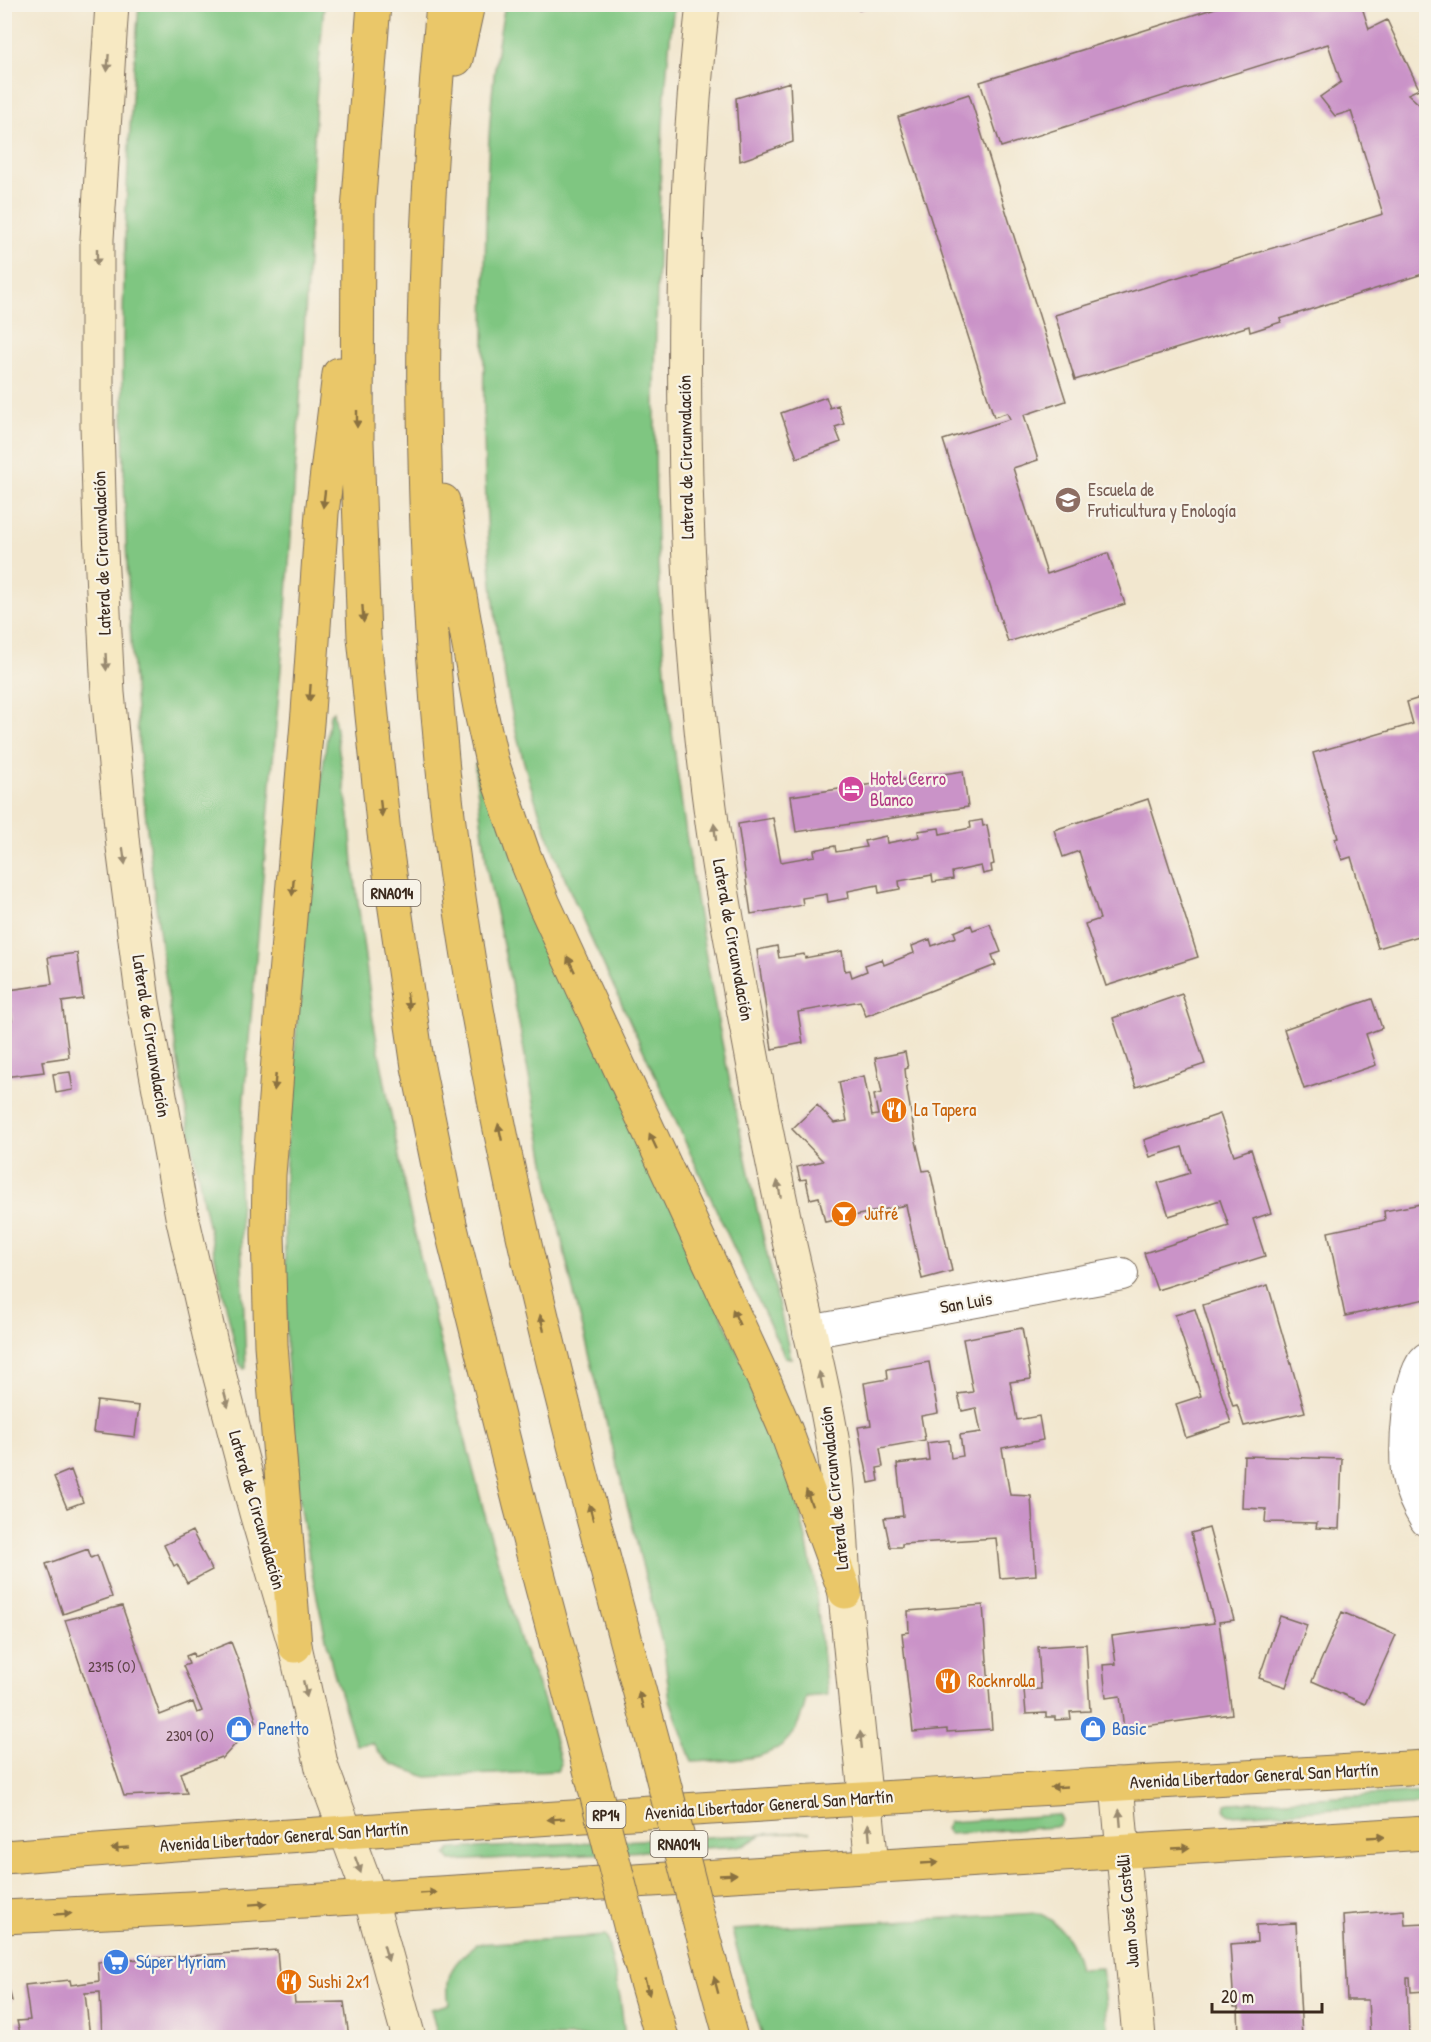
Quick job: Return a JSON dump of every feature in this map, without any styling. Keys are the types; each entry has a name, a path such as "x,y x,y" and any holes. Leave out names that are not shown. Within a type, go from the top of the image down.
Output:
{"main road":[{"path":"356,4 360,178"},
{"name":"RNA014","path":"374,4 358,211 357,431 361,587 384,833 395,922 418,1067 455,1245 522,1516 633,1937 662,2037"},
{"name":"RNA014","path":"443,4 429,181 423,339 425,501 431,623 440,737 453,848 482,1042 516,1211 549,1352 731,2037"},
{"path":"429,181 468,4"},
{"path":"295,1646 271,1345 268,1234 270,1175 322,513 358,211"},
{"path":"424,399 480,708 492,762 506,806 544,904 786,1431 845,1592"},
{"name":"Avenida Libertador General San Martín","path":"4,1857 866,1798 1426,1767"},
{"path":"4,1917 190,1908 1426,1833"}],"street":[{"name":"Lateral de Circunvalación","path":"112,4 97,239 97,425 108,693 123,847 153,1065 197,1284 252,1501 295,1646 322,1768 370,1897 409,2037"},
{"name":"Lateral de Circunvalación","path":"704,4 689,186 684,341 686,509 694,640 722,885 768,1137 809,1332 825,1396 834,1448 845,1592 872,1867"},
{"name":"San Luis","path":"809,1332 1122,1274"},
{"path":"1426,1359 1422,1363 1414,1386 1405,1458 1408,1480 1426,1520"},
{"name":"Juan José Castelli","path":"1117,1784 1139,2037"}],"green space":[{"path":"139,5 324,5 316,100 303,356 286,610 244,1098 239,1181 246,1368 244,1369 239,1363 206,1217 176,1049 155,900 139,752 129,602 124,453 123,303 129,154"},
{"path":"505,5 674,5 663,131 655,361 656,516 665,670 682,806 704,945 744,1152 791,1358 785,1357 766,1318 580,912 540,814 513,718 501,655 493,592 485,464 484,400 489,138 491,104"},
{"path":"333,711 350,823 373,1020 408,1204 439,1338 488,1527 522,1645 544,1701 561,1764 557,1771 427,1777 392,1764 380,1754 373,1743 356,1745 332,1666 312,1574 297,1485 286,1343 284,1196 311,859 330,714"},
{"path":"478,763 759,1400 799,1506 815,1585 827,1695 806,1697 800,1720 787,1740 777,1748 751,1758 692,1762 670,1700 664,1651 573,1290 550,1188 488,875 475,772 475,764"},
{"path":"1426,1792 1426,1804 1230,1815 1225,1811 1226,1804 1230,1803"},
{"path":"1059,1815 1062,1820 1060,1825 1055,1827 949,1834 945,1829 949,1822"},
{"path":"763,1834 743,1846 451,1861 446,1855 451,1849"},
{"path":"1038,1913 1054,1922 1066,1935 1079,1969 1102,1968 1109,2037 763,2037 732,1930"},
{"path":"605,1936 620,1997 625,2037 438,2037 431,2009 449,2004 448,1984 452,1970 456,1963 477,1944"}],"building":[{"path":"857,4 889,5 876,9 875,5 859,10"},
{"path":"1228,4 1361,4 1369,29 1387,20 1419,89 1408,94 1422,107 1426,115 1426,197 1421,198 1426,216 1426,273 1280,319 1281,322 1250,332 1249,326 1075,380 1055,315 1383,214 1351,111 1335,116 1320,97 1341,82 1328,44 1001,147 980,82"},
{"path":"790,82 793,142 740,161 736,98"},
{"path":"969,94 1066,401 1024,415 1038,460 1013,468 1047,574 1108,553 1125,604 1008,642 943,440 1010,419 1007,413 994,417 898,117"},
{"path":"826,397 830,408 838,405 844,424 835,427 841,442 797,458 781,413"},
{"path":"1426,696 1426,934 1378,948 1351,857 1342,860 1335,839 1338,838 1313,753 1413,724 1407,702"},
{"path":"963,771 968,807 796,832 791,796"},
{"path":"1148,799 1198,957 1106,986 1085,924 1100,919 1079,851 1063,857 1054,830"},
{"path":"773,818 781,862 815,856 814,850 835,846 836,852 866,847 864,841 886,836 887,843 919,837 918,831 939,828 940,834 971,828 970,822 982,820 983,826 987,825 994,864 991,865 992,872 983,874 981,866 952,872 953,879 933,882 932,875 899,881 900,889 879,893 878,885 848,891 849,898 828,902 827,894 802,898 803,905 751,914 738,824"},
{"path":"990,924 1001,952 992,955 996,965 866,1016 860,1001 798,1012 803,1043 772,1049 757,950 777,946 779,958 804,954 805,958 842,951 845,971 850,970 852,977 867,971 865,965 882,959 884,965 914,953 912,946 930,939 932,946 956,937 954,932 971,925 973,930"},
{"path":"77,953 83,999 62,1002 69,1057 42,1061 44,1072 4,1077 4,1021 12,1020 9,990 52,984 48,957"},
{"path":"1182,994 1205,1064 1136,1087 1113,1018"},
{"path":"1372,999 1382,1028 1366,1034 1376,1065 1304,1089 1284,1029"},
{"path":"905,1052 908,1068 905,1069 907,1090 916,1141 923,1171 930,1170 952,1271 922,1279 906,1205 825,1222 819,1197 810,1199 806,1179 800,1180 797,1167 823,1161 792,1129 817,1105 834,1123 847,1121 839,1082 864,1076 872,1116 878,1115 874,1095 882,1093 875,1058"},
{"path":"70,1072 73,1090 56,1093 53,1074"},
{"path":"1220,1114 1234,1155 1251,1149 1271,1213 1253,1219 1265,1256 1157,1290 1144,1253 1229,1226 1220,1200 1169,1216 1158,1183 1190,1173 1182,1147 1150,1157 1144,1140"},
{"path":"1426,1203 1426,1299 1345,1316 1328,1232 1385,1220 1384,1211"},
{"path":"1268,1285 1305,1412 1244,1426 1237,1405 1233,1406 1203,1305"},
{"path":"1195,1309 1231,1423 1186,1438 1176,1404 1201,1396 1175,1315"},
{"path":"1022,1328 1031,1379 1010,1382 1017,1420 1039,1416 1043,1440 1002,1448 1010,1495 1031,1496 1036,1575 1000,1578 996,1538 902,1544 902,1547 890,1547 884,1518 903,1516 897,1464 929,1460 927,1443 949,1440 951,1458 963,1456 960,1435 981,1432 976,1408 962,1411 958,1394 973,1392 963,1339"},
{"path":"929,1362 938,1413 921,1416 925,1440 880,1448 883,1467 877,1468 879,1481 869,1483 858,1427 871,1425 864,1383 888,1379 887,1369"},
{"path":"97,1401 139,1406 135,1437 93,1432"},
{"path":"1244,1456 1342,1459 1339,1529 1316,1528 1317,1523 1265,1522 1266,1509 1242,1508"},
{"path":"71,1470 83,1502 67,1508 54,1477"},
{"path":"1209,1528 1234,1620 1219,1622 1232,1714 1124,1729 1120,1696 1106,1698 1103,1665 1116,1664 1112,1636 1214,1623 1191,1533"},
{"path":"192,1531 212,1570 187,1583 177,1564 174,1566 164,1545"},
{"path":"88,1549 91,1558 97,1555 112,1597 63,1614 46,1564"},
{"name":"Rocknrolla","path":"983,1605 992,1729 913,1732 902,1633 909,1632 908,1611"},
{"path":"122,1606 160,1715 193,1702 197,1713 202,1711 183,1666 189,1664 186,1656 193,1653 194,1657 231,1642 243,1673 256,1721 222,1759 221,1757 180,1773 187,1793 124,1796 65,1620"},
{"path":"1342,1612 1396,1635 1365,1704 1312,1681"},
{"path":"1280,1616 1307,1625 1286,1687 1259,1678"},
{"path":"1086,1644 1090,1711 1070,1712 1071,1719 1055,1720 1055,1717 1046,1717 1046,1713 1026,1714 1024,1690 1041,1689 1038,1647"},
{"path":"1404,1910 1405,1925 1426,1924 1426,1991 1411,1992 1410,1978 1407,1978 1409,2037 1370,2037 1368,2000 1347,2000 1343,1915"},
{"path":"1296,1923 1302,2037 1239,2037 1238,2007 1234,2007 1230,1944 1257,1942 1256,1925"},
{"path":"277,1950 279,1976 287,1978 293,1984 295,2003 344,2002 349,2037 102,2037 100,1992 85,1993 90,2037 21,2037 17,2021 30,2020 25,1985 70,1980 71,1985 99,1981 98,1962"},
{"path":"5,1973 12,2001 4,2001"}],"place":[{"name":"Escuela de Fruticultura y Enología","path":"1068,500"},
{"name":"Hotel Cerro Blanco","path":"851,789"},
{"name":"La Tapera","path":"894,1110"},
{"name":"Jufré","path":"844,1214"},
{"name":"Rocknrolla","path":"948,1681"},
{"name":"Panetto","path":"239,1729"},
{"name":"Basic","path":"1093,1729"},
{"name":"Súper Myriam","path":"116,1962"},
{"name":"Sushi 2x1","path":"289,1982"}]}
